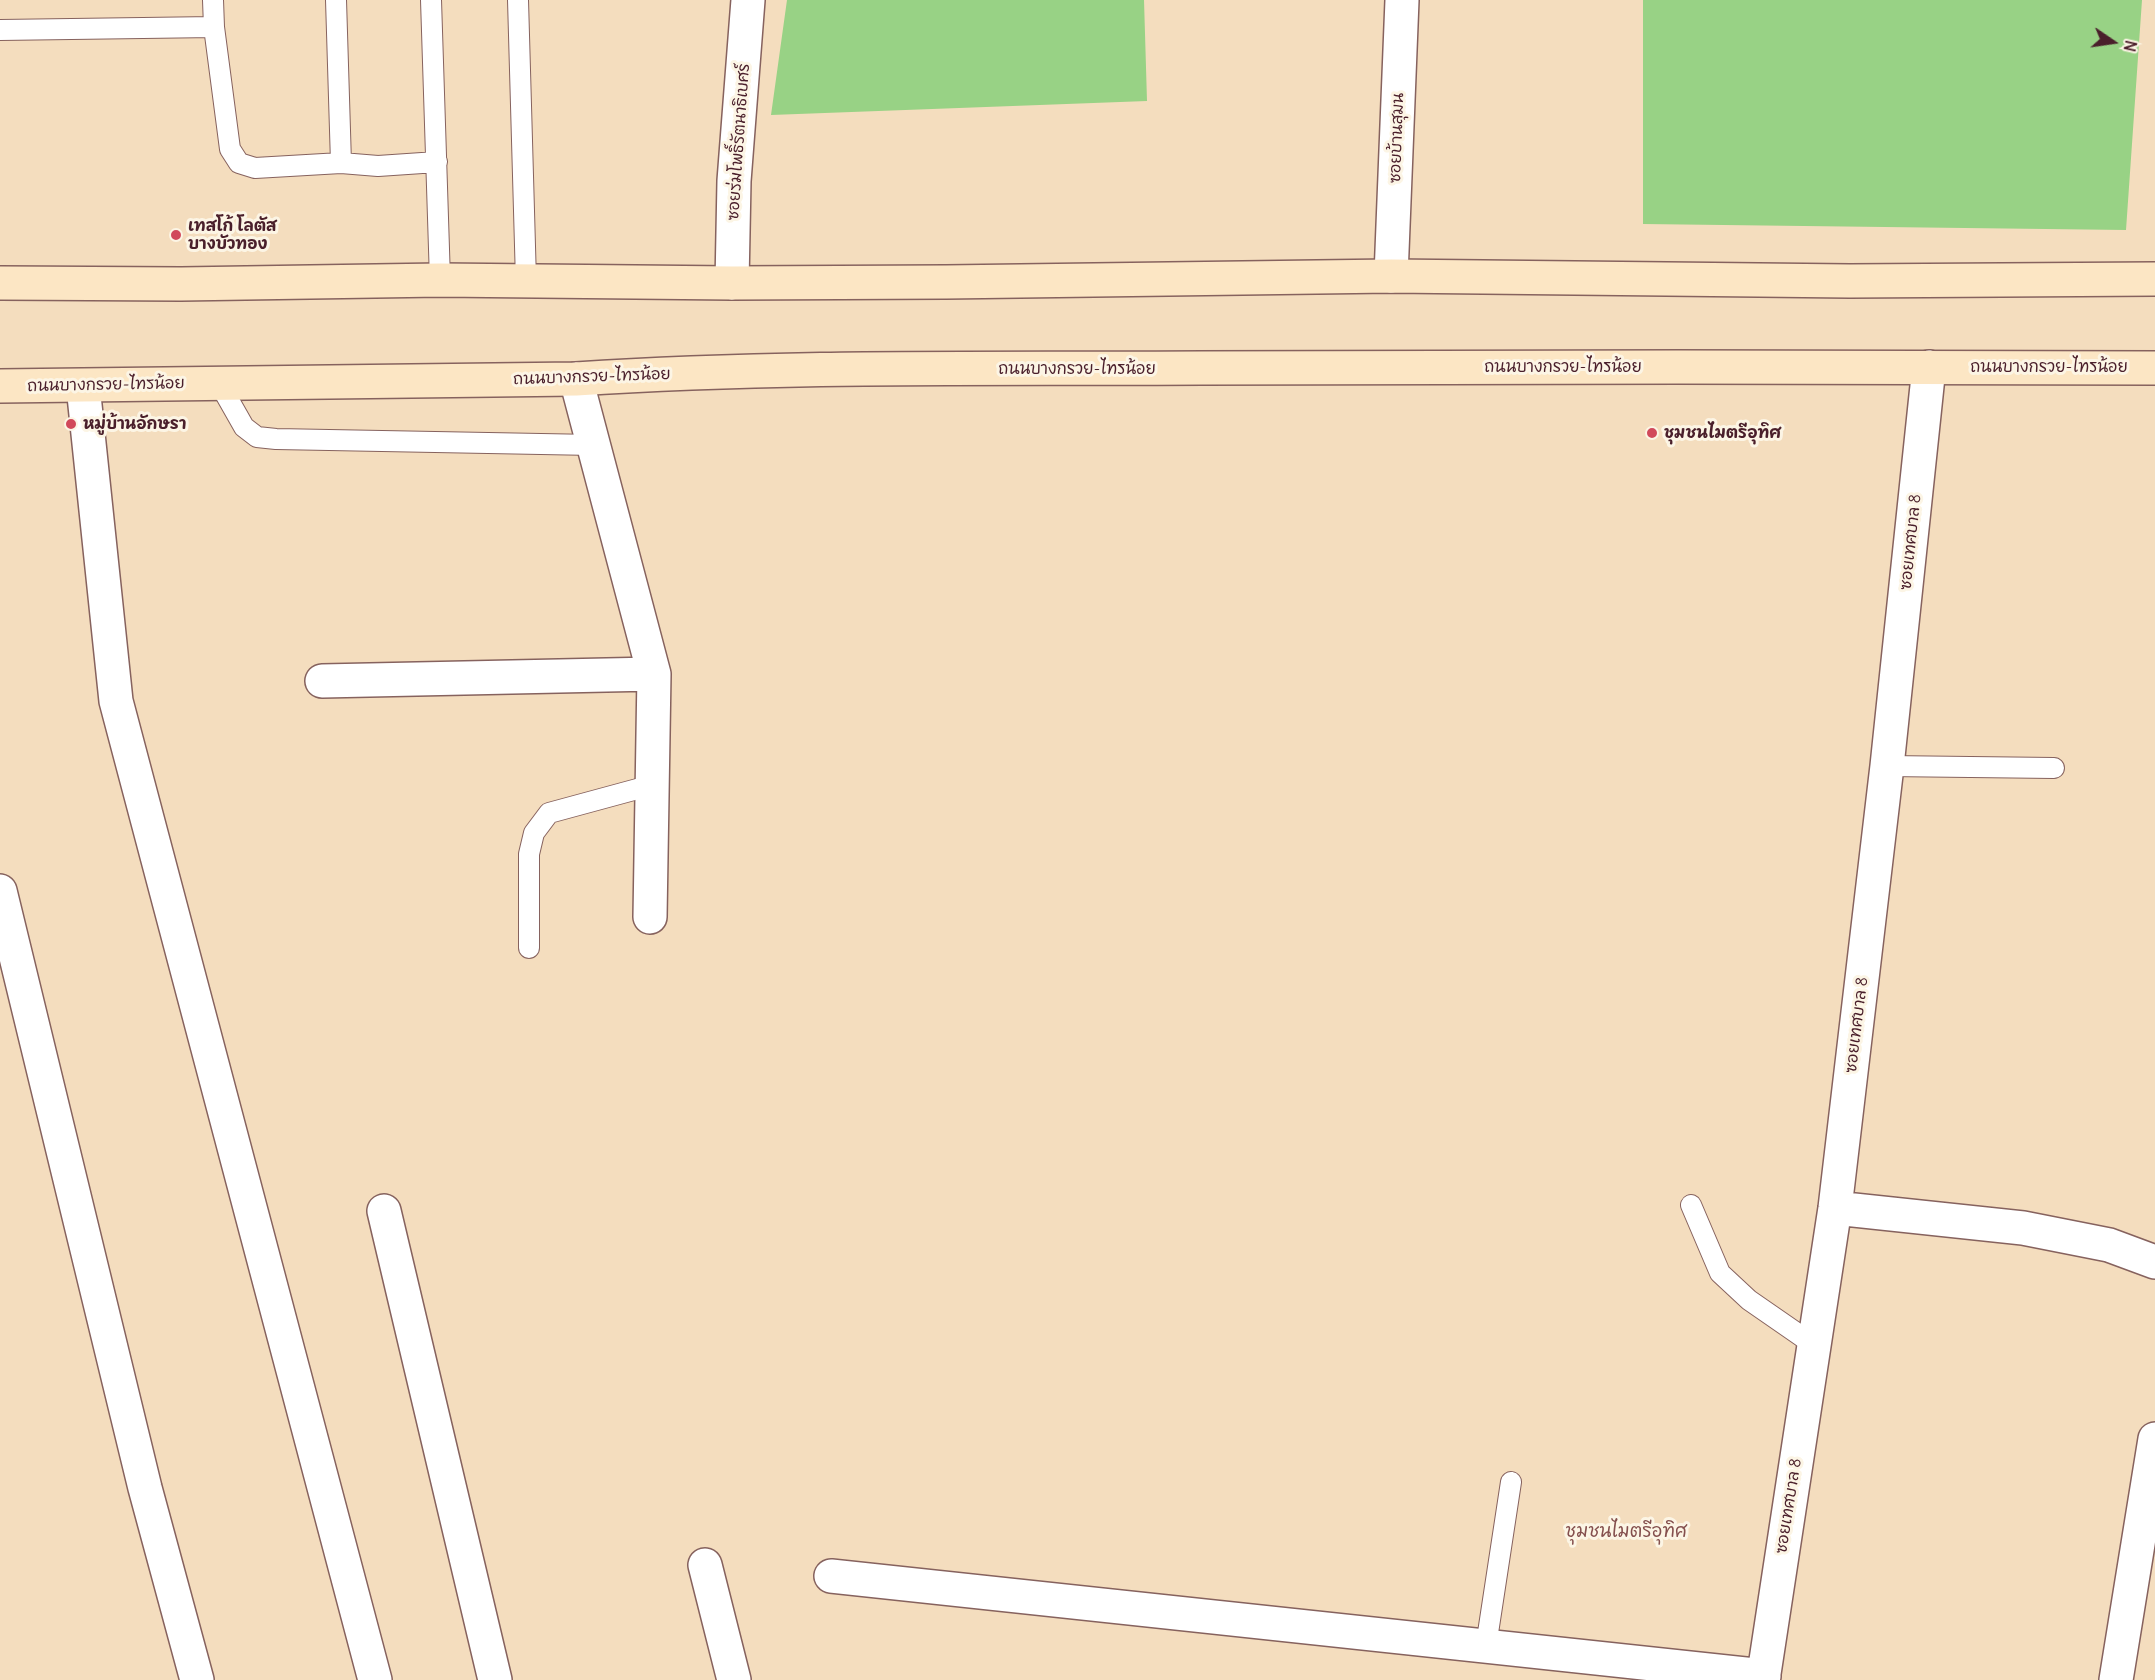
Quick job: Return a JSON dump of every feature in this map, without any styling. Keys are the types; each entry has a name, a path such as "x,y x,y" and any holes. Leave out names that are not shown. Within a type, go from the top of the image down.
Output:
{"main road":[{"path":"0,283 181,284 440,280 732,283 1391,276 1850,281 2155,279"},
{"name":"ถนนบางกรวย-ไทรน้อย","path":"0,386 576,380 637,375 843,370 2155,368"}],"street":[{"name":"ซอยร่มโพธิ์รัตนาธิเบศร์","path":"732,283 734,181 748,0"},
{"name":"ซอยบ้านสุมน","path":"1391,276 1402,0"},
{"name":"ซอยเทศบาล 8","path":"1763,1678 1835,1208 1887,766 1929,367"},
{"path":"576,380 654,674 650,917"},
{"path":"83,386 116,701 375,1680"},
{"path":"322,681 654,674"},
{"path":"0,891 145,1488 197,1680"},
{"path":"1835,1208 2023,1228 2109,1245 2155,1262"},
{"path":"384,1211 495,1680"},
{"path":"2116,1680 2144,1581 2155,1439"},
{"path":"705,1565 734,1680"},
{"path":"831,1576 1763,1678"}],"lane":[{"path":"213,0 214,27 230,149 239,163 255,168 341,163 378,166 437,162"},
{"path":"336,0 341,163"},
{"path":"431,0 440,280"},
{"path":"519,0 526,281"},
{"path":"0,30 214,27"},
{"path":"219,383 244,426 257,437 594,445"},
{"path":"1887,766 2054,768"},
{"path":"529,948 529,854 534,833 549,813 652,785"},
{"path":"1690,1205 1720,1273 1749,1300 1814,1344"},
{"path":"1486,1646 1511,1482"}],"green space":[{"path":"787,0 1144,0 1147,101 771,115"},
{"path":"1643,0 2142,0 2126,230 1643,224"}],"place":[{"name":"เทสโก้ โลตัส บางบัวทอง","path":"176,235"},
{"name":"หมู่บ้านอักษรา","path":"71,424"},
{"name":"ชุมชนไมตรีอุทิศ","path":"1652,433"}],"district":[{"name":"ชุมชนไมตรีอุทิศ","path":"1626,1532"}]}
